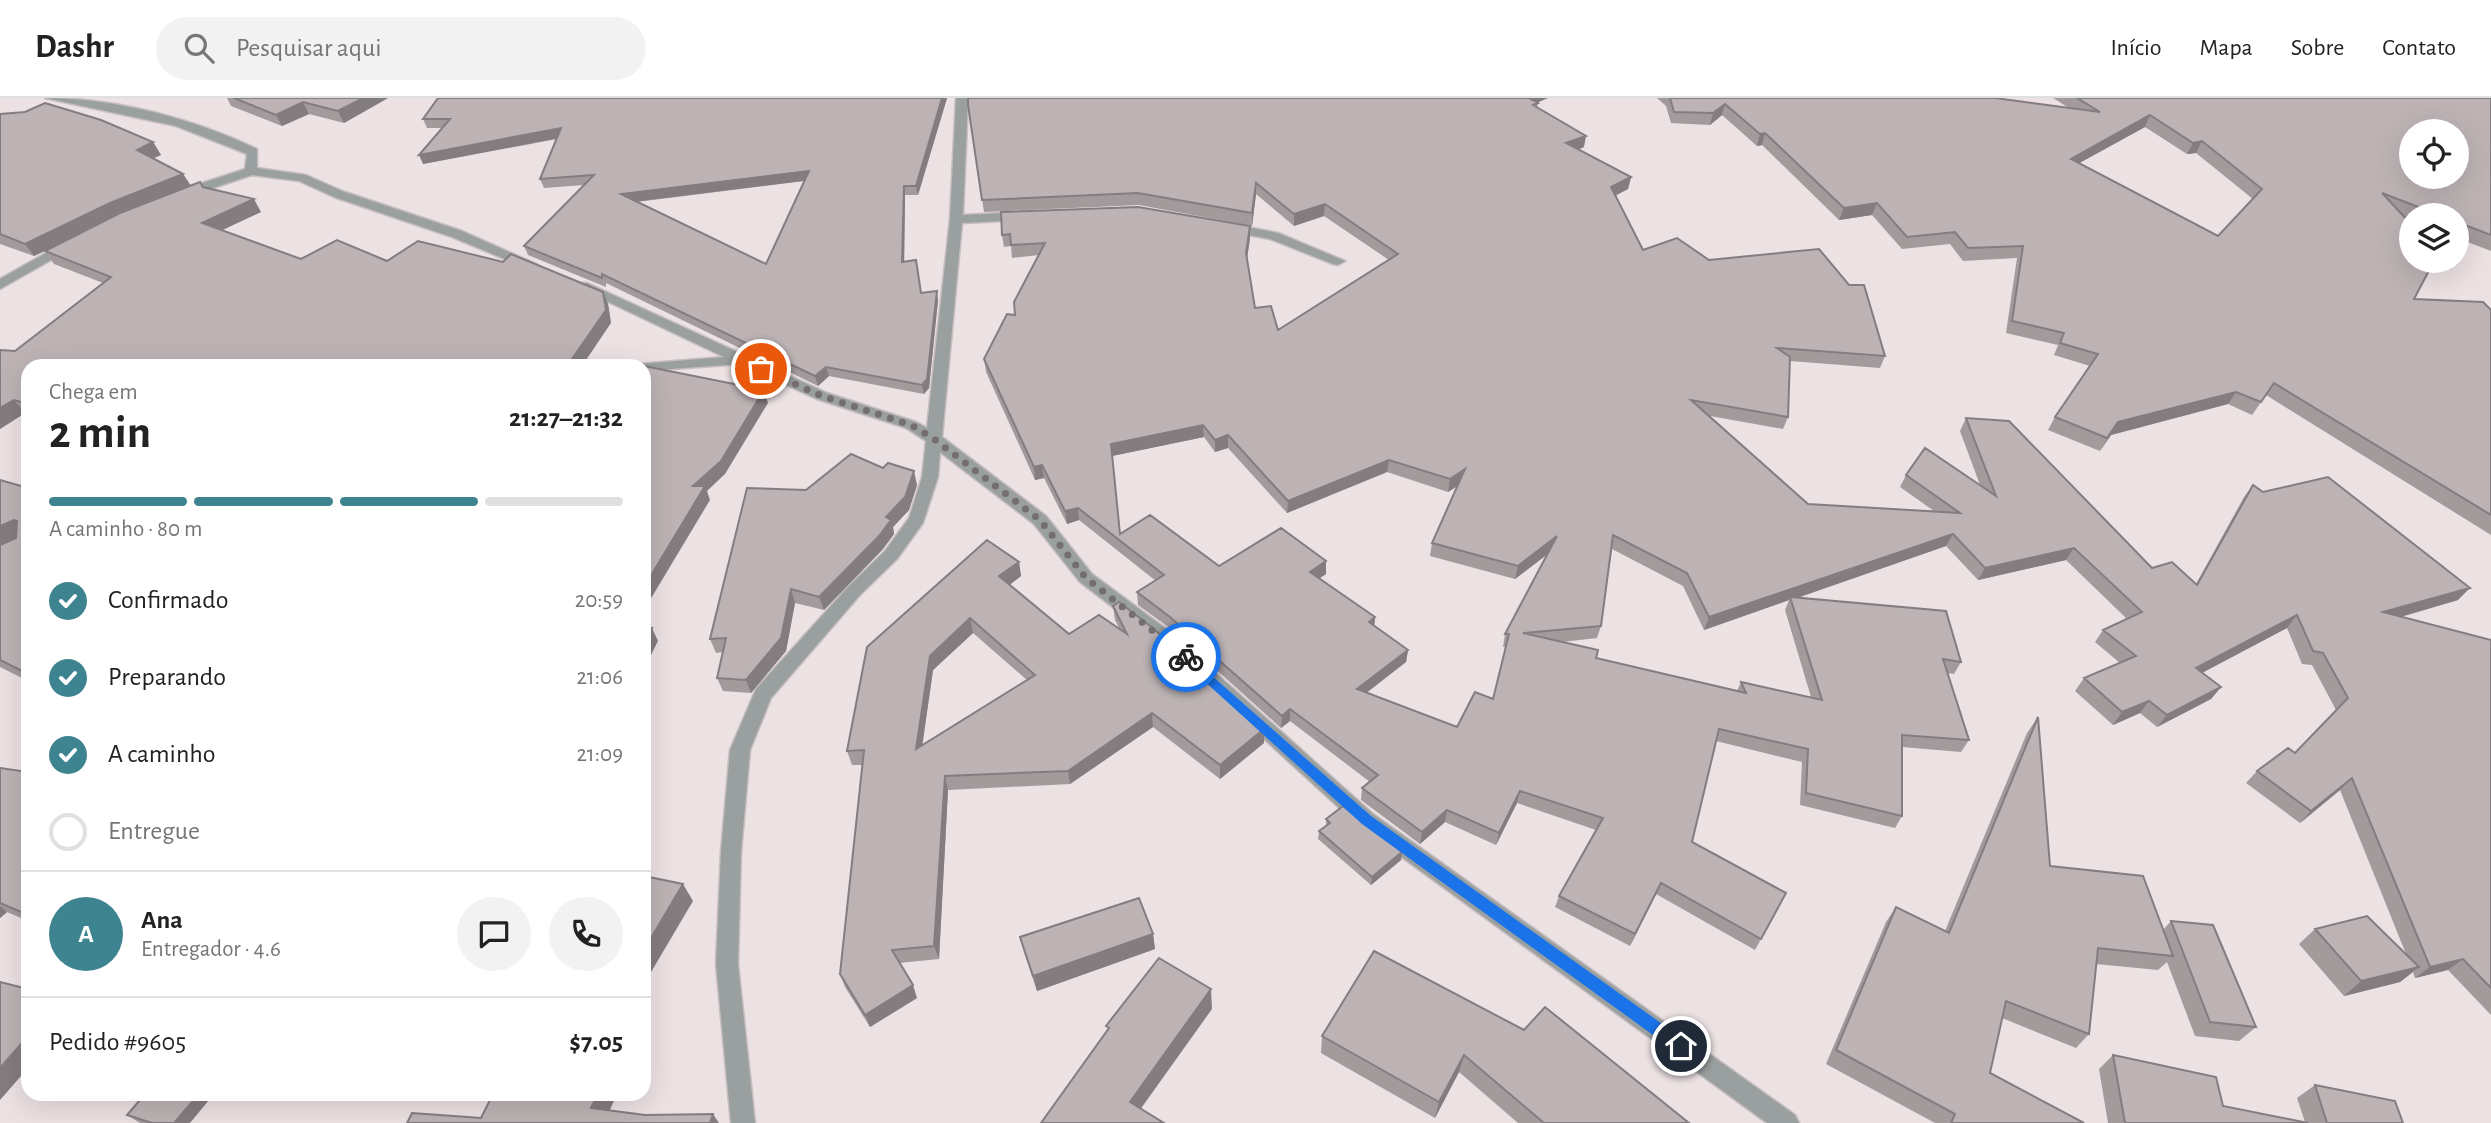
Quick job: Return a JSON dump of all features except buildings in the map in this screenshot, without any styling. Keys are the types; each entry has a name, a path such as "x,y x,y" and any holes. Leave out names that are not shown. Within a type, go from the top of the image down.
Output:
{"street":[{"path":"51,98 183,124 229,139 253,152 251,170"},
{"path":"743,1123 727,964 731,852 740,750 763,694 891,555 917,519 930,477 956,219 962,98"},
{"path":"163,201 251,170 302,178 338,194 457,234 539,269"},
{"path":"956,219 1033,215"},
{"path":"1219,225 1273,236 1338,261"},
{"path":"0,285 83,236"},
{"path":"563,278 610,297 822,396 911,425 934,439 1040,520 1086,578 1163,636 1366,820 1787,1123"},
{"path":"651,366 741,360"}],"way so far":[{"path":"761,369 822,396 911,425 934,439 1040,520 1086,578 1163,636 1186,657"}],"route":[{"path":"1186,657 1366,820 1681,1046"}]}
